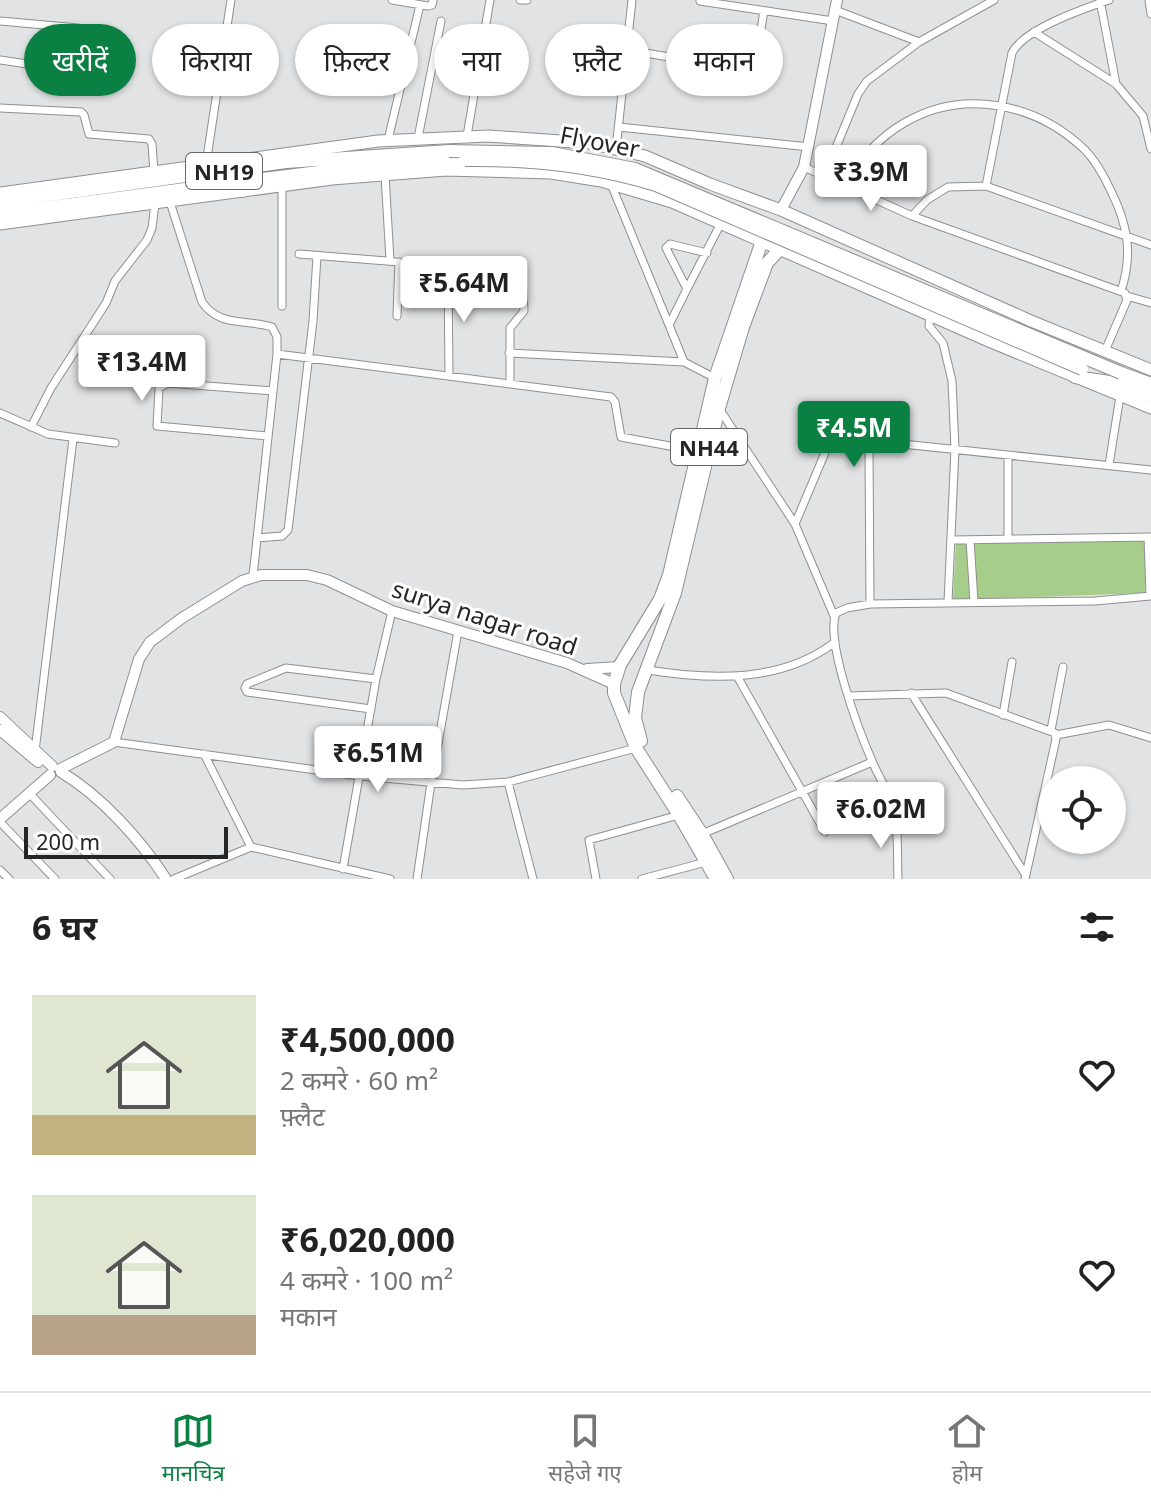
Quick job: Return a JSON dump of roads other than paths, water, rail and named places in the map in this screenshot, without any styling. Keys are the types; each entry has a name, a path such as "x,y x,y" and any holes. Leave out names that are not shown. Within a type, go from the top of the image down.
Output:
{"highway":[{"name":"Flyover","path":"0,202 286,162 449,151 552,153 616,164 647,173 1120,384"},
{"name":"Flyover","path":"207,186 327,171 465,160 562,163 619,174 656,185 1079,373 1120,384 1151,384"},
{"name":"NH19","path":"0,214 207,186"},
{"path":"207,186 243,191"},
{"name":"NH44","path":"614,688 619,667 660,599 669,575 715,378 762,241"},
{"name":"NH44","path":"727,879 702,834 640,739 635,718 638,692 675,593 719,408 767,263 780,249"},
{"name":"NH19","path":"1120,384 1151,396"},
{"path":"635,643 655,652"},
{"path":"614,688 626,696 638,692"},
{"path":"614,688 636,748 716,879"}],"main road":[{"path":"0,193 388,140 488,136 589,143 645,156 781,210 1151,370"},
{"path":"0,224 385,175 446,170 551,173 611,184 672,202 944,321 1079,373"},
{"path":"734,229 750,199"},
{"path":"803,258 816,227"},
{"path":"1120,384 1151,408"}],"street":[{"path":"206,164 231,0"},
{"path":"392,0 420,5 432,5 433,0"},
{"path":"467,136 490,0"},
{"path":"520,0 527,0"},
{"path":"630,24 632,0"},
{"path":"825,174 863,85 919,42 994,0"},
{"path":"1149,0 1151,14"},
{"path":"700,1 764,11 835,10 919,42"},
{"path":"986,186 1012,53 1021,40 1103,1 1116,84"},
{"path":"388,140 420,5"},
{"path":"781,210 804,167 835,10"},
{"path":"650,54 754,71 764,11"},
{"path":"0,21 78,28 82,32 81,63 77,67 54,68 0,60"},
{"path":"418,138 441,21"},
{"path":"1034,32 1116,84 1143,116 1151,149"},
{"path":"616,149 622,96"},
{"path":"844,183 875,144 912,118 963,105 1003,104 1041,120 1085,150 1099,168 1115,199 1128,237 1129,259 1124,293 1105,351"},
{"path":"0,108 81,112 89,134 149,139 154,172"},
{"path":"619,127 809,147"},
{"path":"804,167 912,216 1151,303"},
{"path":"385,175 390,260"},
{"path":"611,184 684,362"},
{"path":"282,186 282,306"},
{"path":"912,216 927,200 948,187 986,186 1151,245"},
{"path":"170,202 206,307 221,319 272,327 277,337 253,576"},
{"path":"31,427 51,388 106,303 115,281 147,240 155,204"},
{"path":"669,325 721,223"},
{"path":"687,289 666,252 666,245 707,253"},
{"path":"299,254 398,261 401,265 397,316"},
{"path":"257,538 287,533 317,256"},
{"path":"480,270 522,271 524,311 510,328 510,383"},
{"path":"448,272 449,376"},
{"path":"930,314 929,326 941,338"},
{"path":"944,321 941,338 951,372 955,449 948,602"},
{"path":"509,353 684,362 715,378"},
{"path":"277,354 611,397 615,402 621,437 697,451"},
{"path":"267,436 157,426 159,388 168,383 273,391"},
{"path":"1109,465 1120,384"},
{"path":"719,408 795,524 834,616 835,642 848,696 872,762 893,807 898,879"},
{"path":"0,413 48,434 115,443"},
{"path":"795,524 835,429"},
{"path":"35,751 73,439"},
{"path":"870,604 871,445 883,442 1151,470"},
{"path":"1008,455 1008,539"},
{"path":"834,616 847,608 870,604 1095,601 1150,596 1150,537 952,540"},
{"path":"970,540 974,602"},
{"name":"surya nagar road","path":"114,742 139,659 150,642 182,618 253,576 307,575 327,580 392,611 585,669 614,688"},
{"path":"343,869 376,679 392,611"},
{"path":"417,879 458,631"},
{"path":"648,670 679,675 737,676 780,669 804,661 835,642"},
{"path":"1003,715 1012,662"},
{"path":"585,669 619,667"},
{"path":"1025,877 1054,733 1063,667"},
{"path":"371,709 247,692 245,688 260,678 286,668 376,679"},
{"path":"737,676 825,832"},
{"path":"911,693 1025,877"},
{"path":"848,696 950,694 1054,733 1109,725 1151,738"},
{"path":"0,717 54,772"},
{"path":"0,730 54,772 79,783 142,844 166,879"},
{"path":"0,811 54,772 114,742 360,776 463,785 508,782 636,748"},
{"path":"204,754 251,847"},
{"path":"702,834 872,762"},
{"path":"54,772 0,821 55,879"},
{"path":"508,782 533,879"},
{"path":"30,794 110,879"},
{"path":"596,879 589,840 679,815"},
{"path":"174,879 251,847 390,879"},
{"path":"642,879 706,862"},
{"path":"0,870 9,879"}]}
